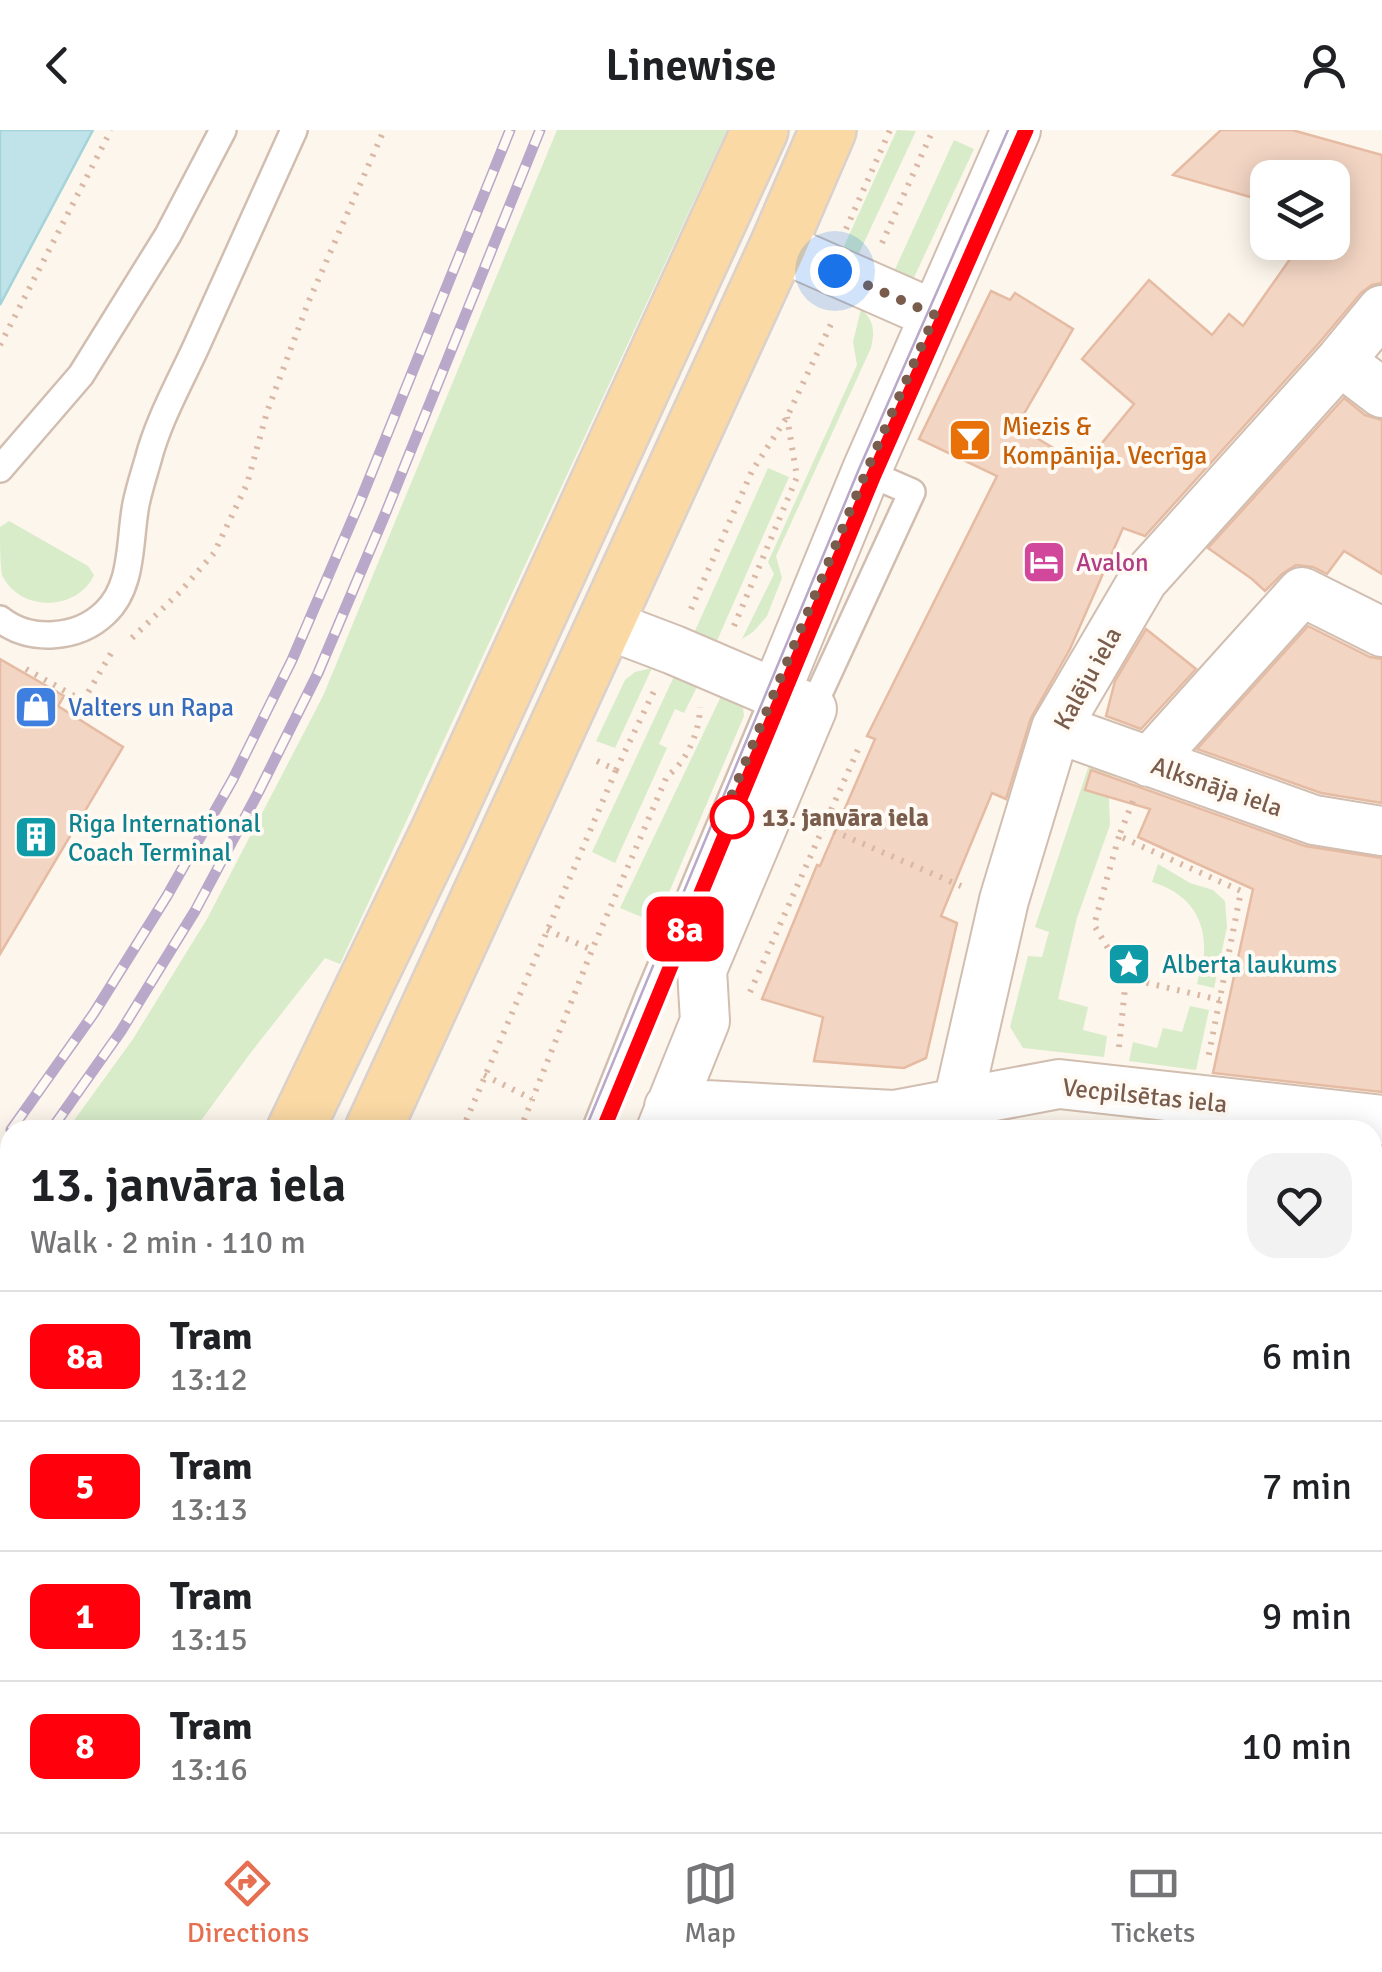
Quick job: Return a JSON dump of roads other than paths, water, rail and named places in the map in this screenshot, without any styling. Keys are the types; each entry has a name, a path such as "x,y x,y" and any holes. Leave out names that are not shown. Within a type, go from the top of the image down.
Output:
{"main road":[{"path":"300,1120 440,829 760,130"},
{"path":"377,1120 828,130"}],"street":[{"path":"665,1119 705,1021 702,970 866,472 1016,130"},
{"path":"778,246 935,315"},
{"name":"Kalēju iela","path":"953,1116 1004,900 1056,728 1142,580 1382,310"},
{"path":"1340,361 1382,393"},
{"path":"1148,762 1302,592 1382,632"},
{"path":"604,623 793,701"},
{"name":"Alksnāja iela","path":"1056,728 1314,820 1382,831"},
{"name":"Vecpilsētas iela","path":"665,1119 705,1105 953,1116 1059,1084 1382,1120"}],"lane":[{"path":"0,469 81,375 168,235 223,130"},
{"path":"0,620 10,627 44,635 70,634 107,612 120,594 136,503 153,442 294,130"},
{"path":"600,1120 793,701"}],"water":[{"path":"0,130 93,130 0,305"}],"tram line":[{"path":"589,1120 859,469 1008,130"},
{"path":"607,1120 874,475 1026,130"},
{"name":"8a","path":"607,1120 874,475 1026,130"}],"railway":[{"path":"18,1120 94,1013 167,896 233,779 292,660 359,504 510,130"},
{"path":"58,1120 121,1031 195,911 318,673 540,130"}],"place":[{"name":"Miezis & Kompānija. Vecrīga","path":"970,440"},
{"name":"Avalon","path":"1044,562"},
{"name":"Valters un Rapa","path":"36,707"},
{"name":"13. janvāra iela","path":"732,817"},
{"name":"Riga International Coach Terminal","path":"36,837"},
{"name":"Alberta laukums","path":"1129,964"}]}
